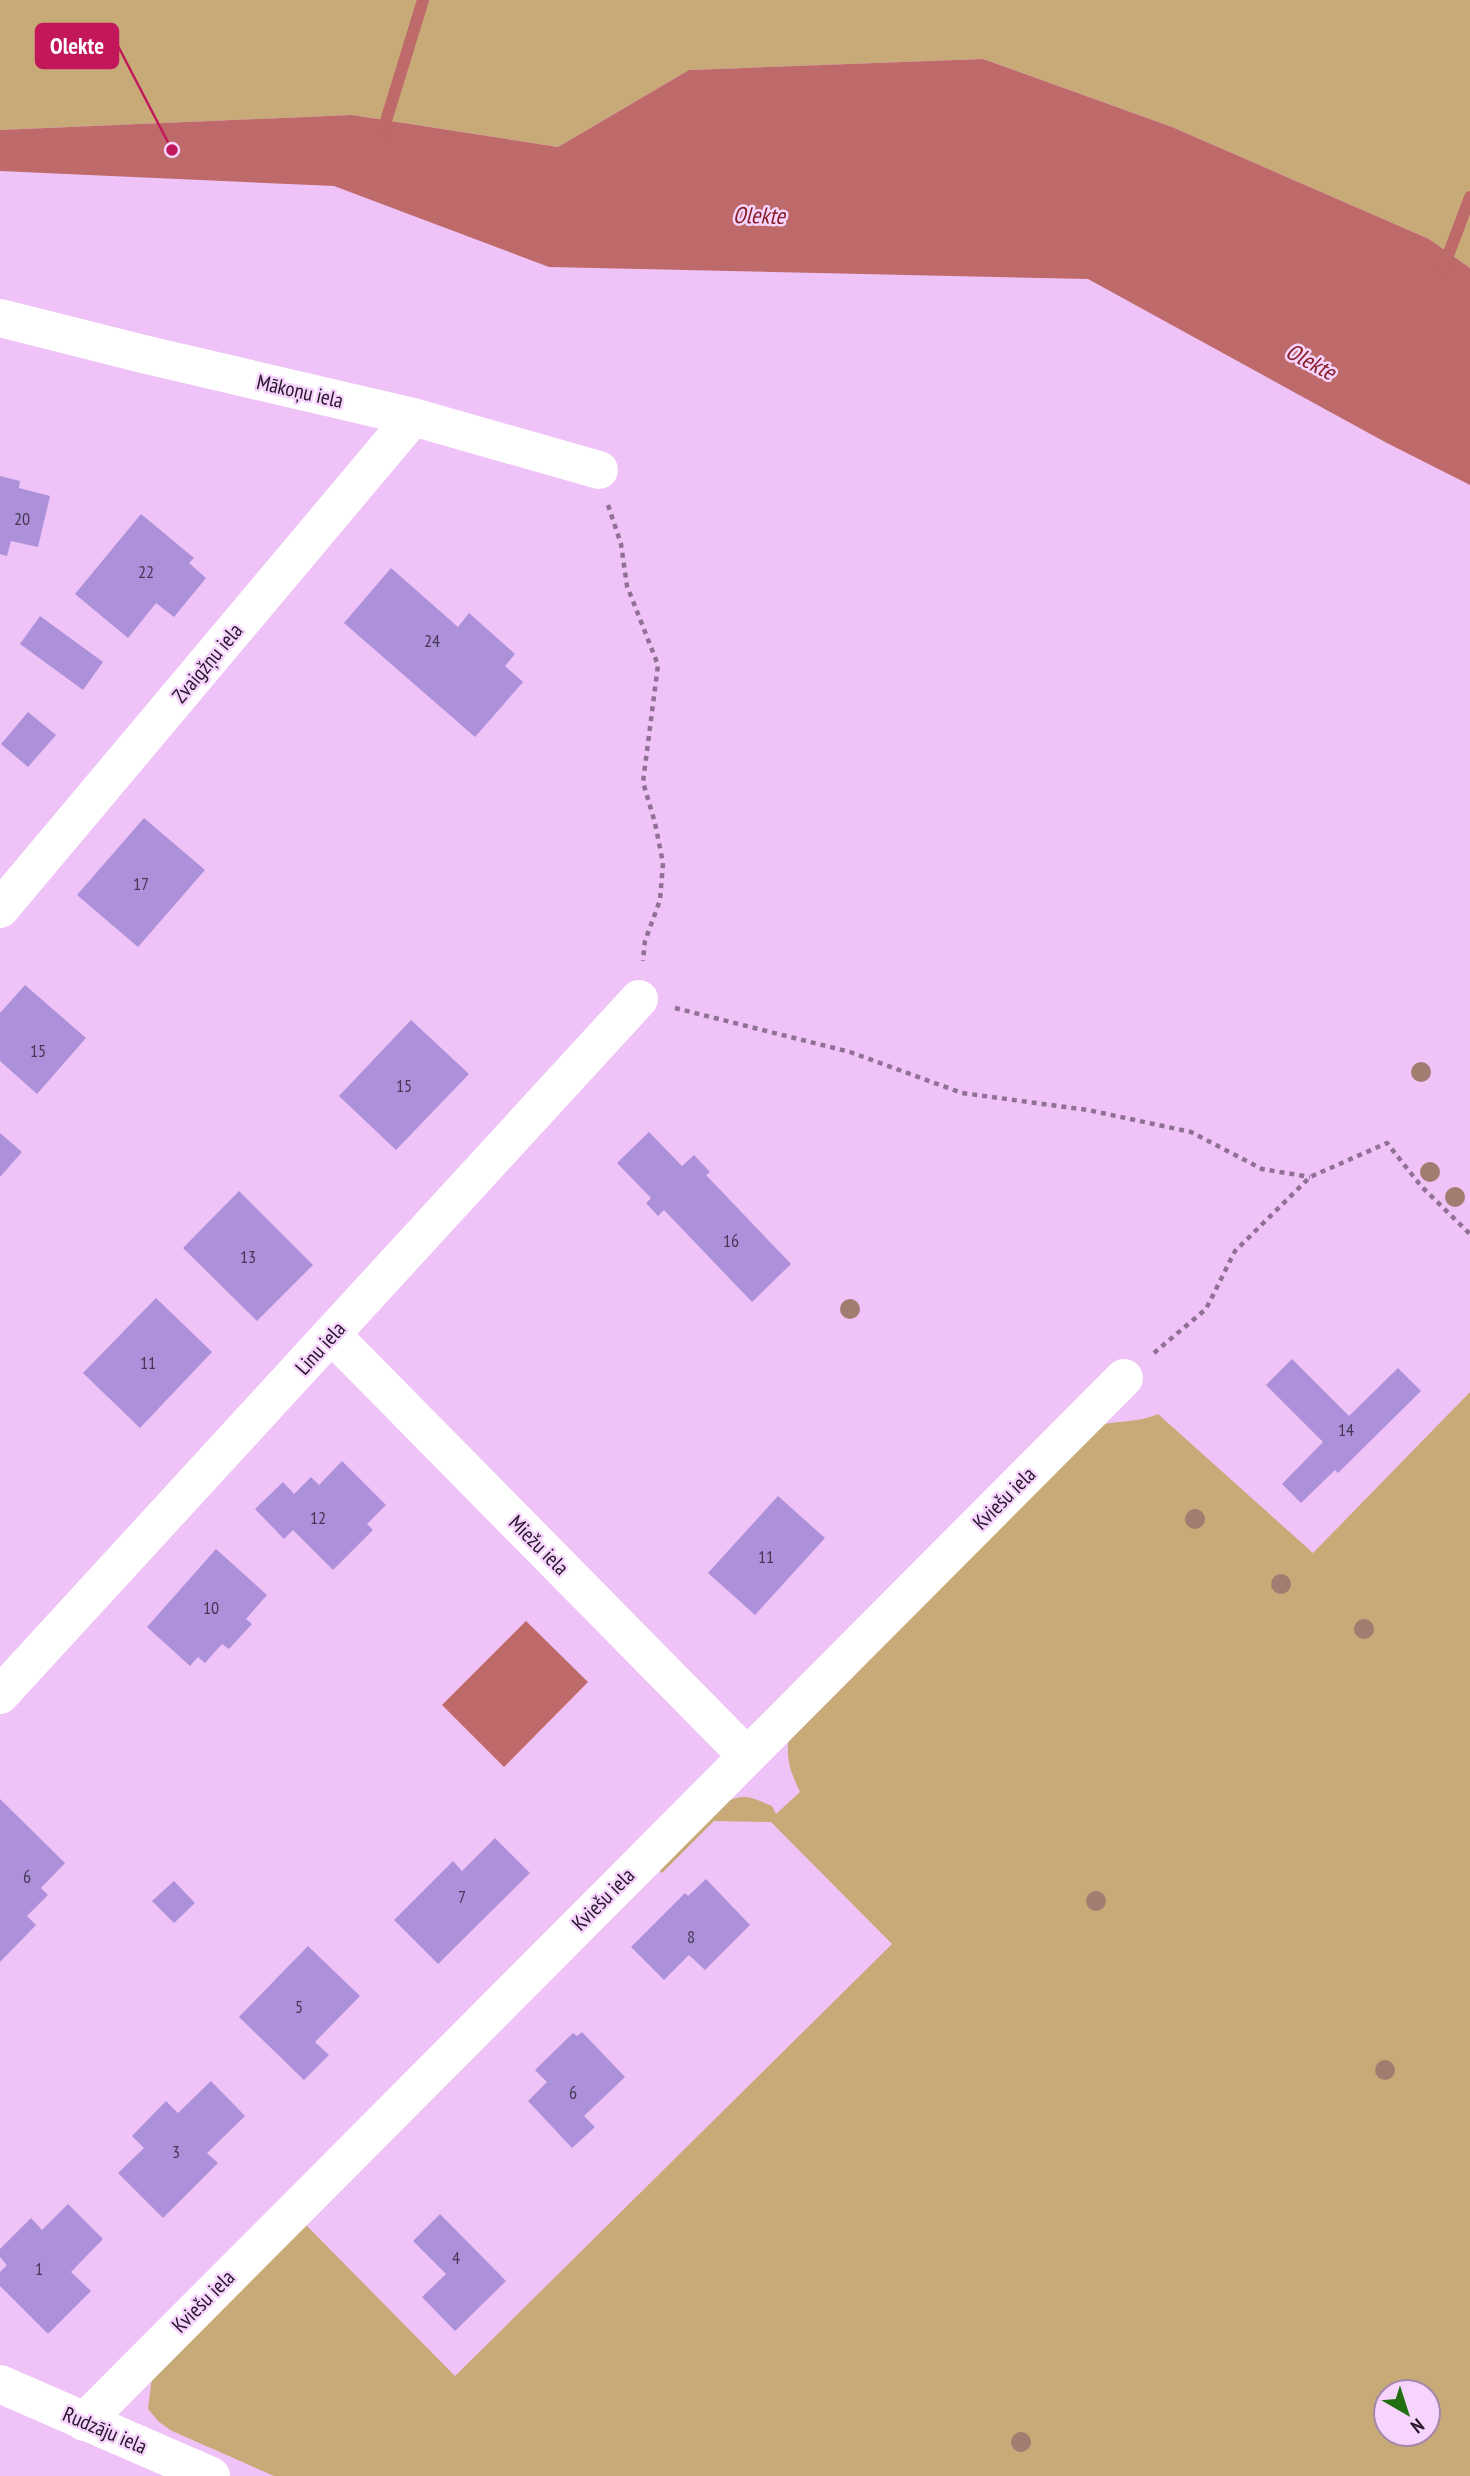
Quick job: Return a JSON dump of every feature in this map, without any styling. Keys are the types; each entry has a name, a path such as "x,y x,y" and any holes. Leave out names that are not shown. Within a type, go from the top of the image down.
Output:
{"street":[{"name":"Mākoņu iela","path":"0,318 413,417 599,470"},
{"name":"Zvaigžņu iela","path":"0,909 413,417"},
{"name":"Linu iela","path":"0,1695 639,999"},
{"name":"Miežu iela","path":"332,1335 746,1755"},
{"name":"Kviešu iela","path":"84,2422 1124,1378"},
{"name":"Rudzāju iela","path":"0,2384 200,2474"}],"path":[{"path":"599,470 621,544 626,586 658,665 643,782 663,863 660,900 645,940 639,999 850,1052 962,1093 1087,1110 1191,1132 1262,1168 1310,1177"},
{"path":"1124,1378 1206,1309 1235,1251 1310,1177 1387,1143 1421,1186 1470,1234"}],"shaded area":[{"path":"0,0 1470,0 1470,268 1429,239 1172,127 983,59 689,70 558,147 352,115 0,130"},
{"path":"1470,1392 1470,2476 274,2476 172,2431 159,2422 148,2409 154,2361 306,2225 455,2376 892,1944 771,1822 714,1821 662,1873 656,1867 685,1834 721,1804 746,1797 772,1806 776,1814 800,1792 789,1764 789,1734 1100,1425 1144,1419 1158,1414 1313,1553"}],"water":[{"name":"Olekte","path":"983,59 1172,127 1429,239 1470,268 1470,485 1385,442 1088,279 549,267 334,186 0,171 0,130 352,115 558,147 689,70"},
{"path":"526,1621 588,1682 504,1767 442,1705"}],"building":[{"path":"0,476 20,481 19,488 50,496 38,547 11,541 7,556 0,554"},
{"path":"141,514 194,558 189,563 206,578 174,617 156,603 128,638 75,594"},
{"path":"391,568 458,627 469,613 515,654 505,666 523,682 475,737 344,623"},
{"path":"40,616 103,662 83,690 20,644"},
{"path":"28,712 56,735 28,767 1,744"},
{"path":"144,818 205,870 138,947 77,895"},
{"path":"25,985 86,1038 37,1094 0,1061 0,1013"},
{"path":"411,1020 469,1074 396,1150 339,1096"},
{"path":"649,1132 682,1166 694,1155 710,1172 706,1175 791,1264 752,1302 664,1210 658,1216 646,1203 651,1198 617,1163"},
{"path":"0,1133 22,1152 0,1177"},
{"path":"239,1191 313,1265 257,1321 183,1248"},
{"path":"156,1298 212,1352 140,1428 83,1373"},
{"path":"1292,1359 1349,1416 1398,1368 1421,1391 1338,1473 1335,1470 1301,1503 1282,1484 1323,1442 1266,1385"},
{"path":"342,1461 386,1505 367,1524 373,1530 333,1570 293,1530 284,1539 255,1509 283,1482 294,1494 311,1477 319,1485"},
{"path":"778,1496 825,1538 755,1615 708,1573"},
{"path":"216,1549 267,1595 246,1619 252,1624 229,1649 222,1644 205,1663 198,1657 190,1666 147,1627"},
{"path":"0,1799 65,1863 41,1888 48,1895 27,1916 36,1925 0,1962"},
{"path":"495,1838 530,1873 438,1964 394,1920 453,1861 462,1871"},
{"path":"706,1879 750,1925 705,1970 689,1955 664,1980 631,1947 685,1893 688,1896"},
{"path":"174,1881 195,1903 174,1923 152,1901"},
{"path":"308,1946 360,1996 315,2042 329,2055 304,2080 239,2017"},
{"path":"582,2032 625,2077 584,2116 595,2127 572,2148 528,2101 547,2082 535,2070 573,2033 577,2036"},
{"path":"211,2081 245,2116 207,2153 218,2163 163,2218 118,2173 144,2148 132,2136 166,2101 178,2113"},
{"path":"68,2204 103,2239 71,2272 91,2291 48,2334 0,2286 0,2272 7,2265 0,2257 0,2249 31,2218 42,2230"},
{"path":"440,2214 506,2281 455,2331 422,2297 446,2274 413,2241"}],"waterway":[{"path":"382,134 423,0"},
{"path":"1443,269 1470,197"}],"place":[{"name":"Olekte","path":"172,150"}]}
